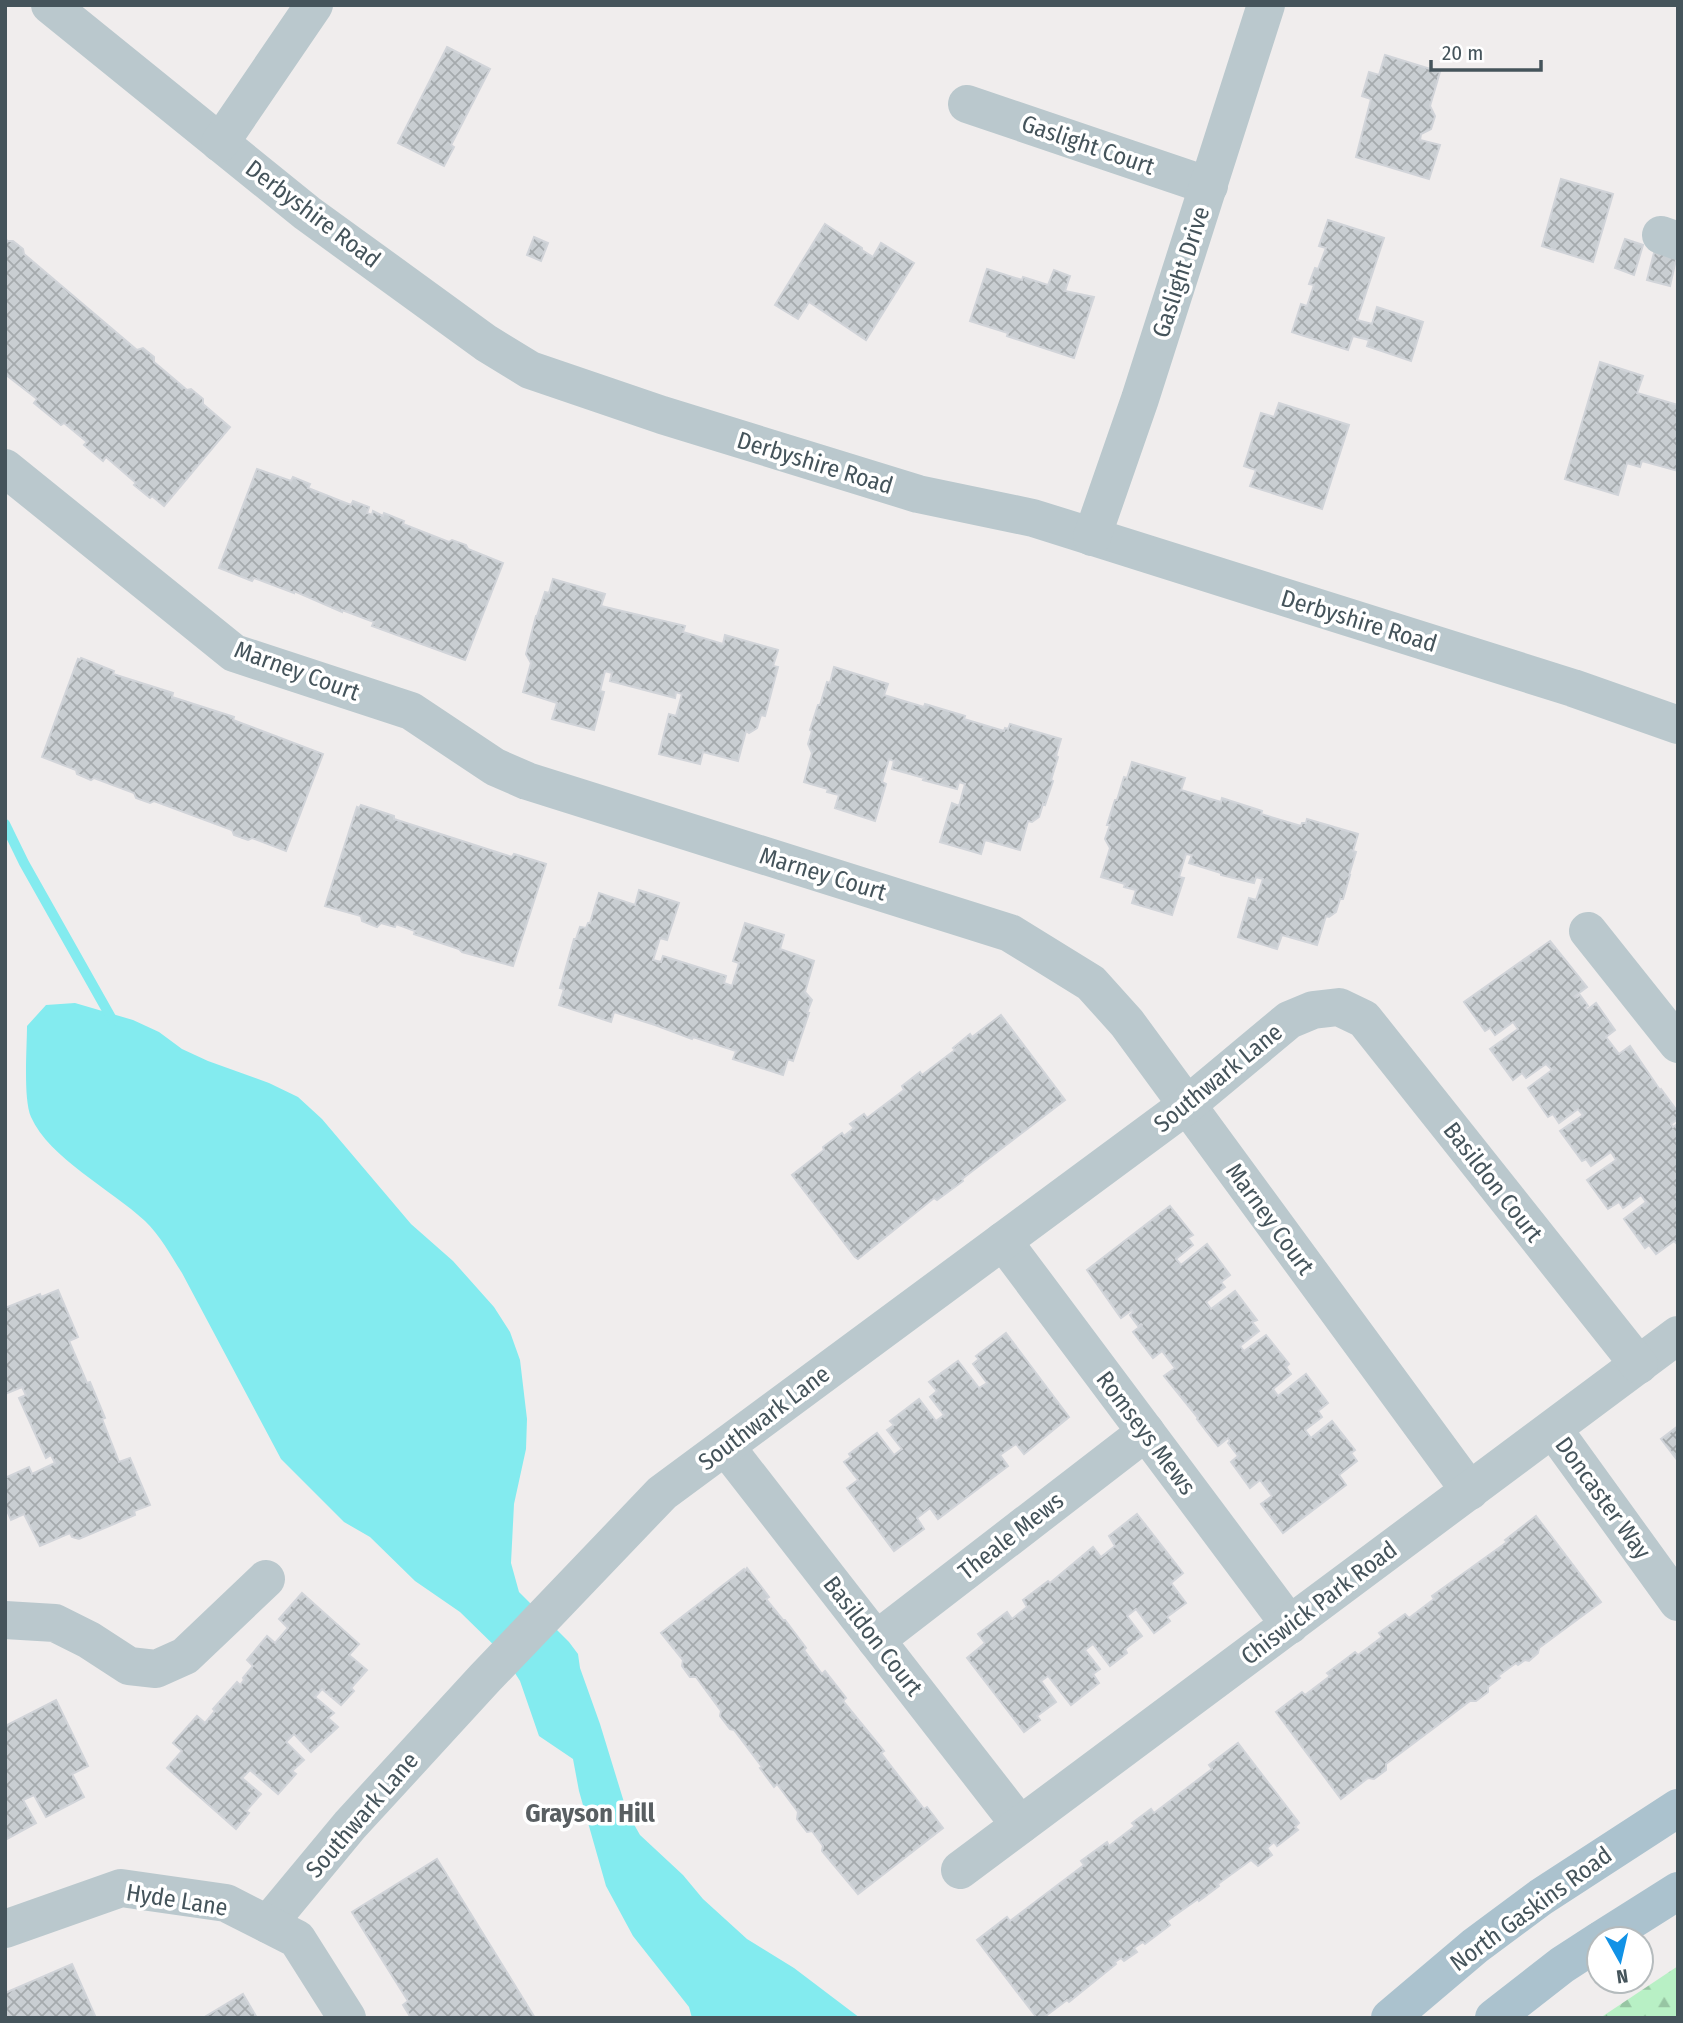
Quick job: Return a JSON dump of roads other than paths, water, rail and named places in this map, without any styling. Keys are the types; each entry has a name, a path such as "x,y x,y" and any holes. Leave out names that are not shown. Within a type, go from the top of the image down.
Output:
{"main road":[{"name":"North Gaskins Road","path":"1390,2018 1475,1946 1541,1897 1678,1808"},
{"path":"1625,1925 1678,1891"},
{"path":"1494,2018 1585,1950"}],"street":[{"name":"Derbyshire Road","path":"50,5 341,237 486,343 530,370 662,415 918,494 1033,519 1092,537 1560,684 1678,725"},
{"path":"220,143 314,5"},
{"name":"Gaslight Drive","path":"1092,537 1140,399 1266,5"},
{"name":"Gaslight Court","path":"967,104 1209,186"},
{"name":"Marney Court","path":"5,468 234,653 411,711 495,767 527,781 1010,933 1091,983 1128,1023 1470,1491"},
{"path":"1588,931 1678,1044"},
{"name":"Southwark Lane","path":"268,1924 350,1825 485,1678 662,1493 1187,1105 1290,1020 1313,1010 1339,1007"},
{"name":"Basildon Court","path":"1339,1007 1364,1019 1639,1365"},
{"name":"Romseys Mews","path":"1003,1241 1290,1625"},
{"name":"Chiswick Park Road","path":"960,1870 1678,1335"},
{"name":"Doncaster Way","path":"1553,1429 1678,1602"},
{"name":"Theale Mews","path":"876,1640 1146,1432"},
{"name":"Basildon Court","path":"726,1447 1020,1825"},
{"path":"5,1620 55,1623 89,1640 128,1666 156,1670 185,1656 266,1579"},
{"name":"Hyde Lane","path":"5,1929 121,1888 226,1903 297,1939 347,2018"}],"water":[{"path":"75,1003 133,1020 159,1032 182,1049 298,1097 322,1119 411,1224 453,1261 494,1307 510,1332 520,1360 527,1419 526,1449 514,1504 511,1563 519,1592 578,1654 580,1668 627,1812 640,1835 747,1939 794,1968 860,2018 692,2018 689,2007 633,1936 606,1886 579,1791 573,1759 539,1736 520,1681 503,1654 460,1612 415,1581 370,1537 344,1522 281,1459 182,1273 160,1239 131,1209 66,1160 40,1132 31,1117 27,1098 27,1026 46,1005"}],"waterway":[{"path":"5,824 113,1021"}],"district":[{"name":"Grayson Hill","path":"590,1813"}]}
